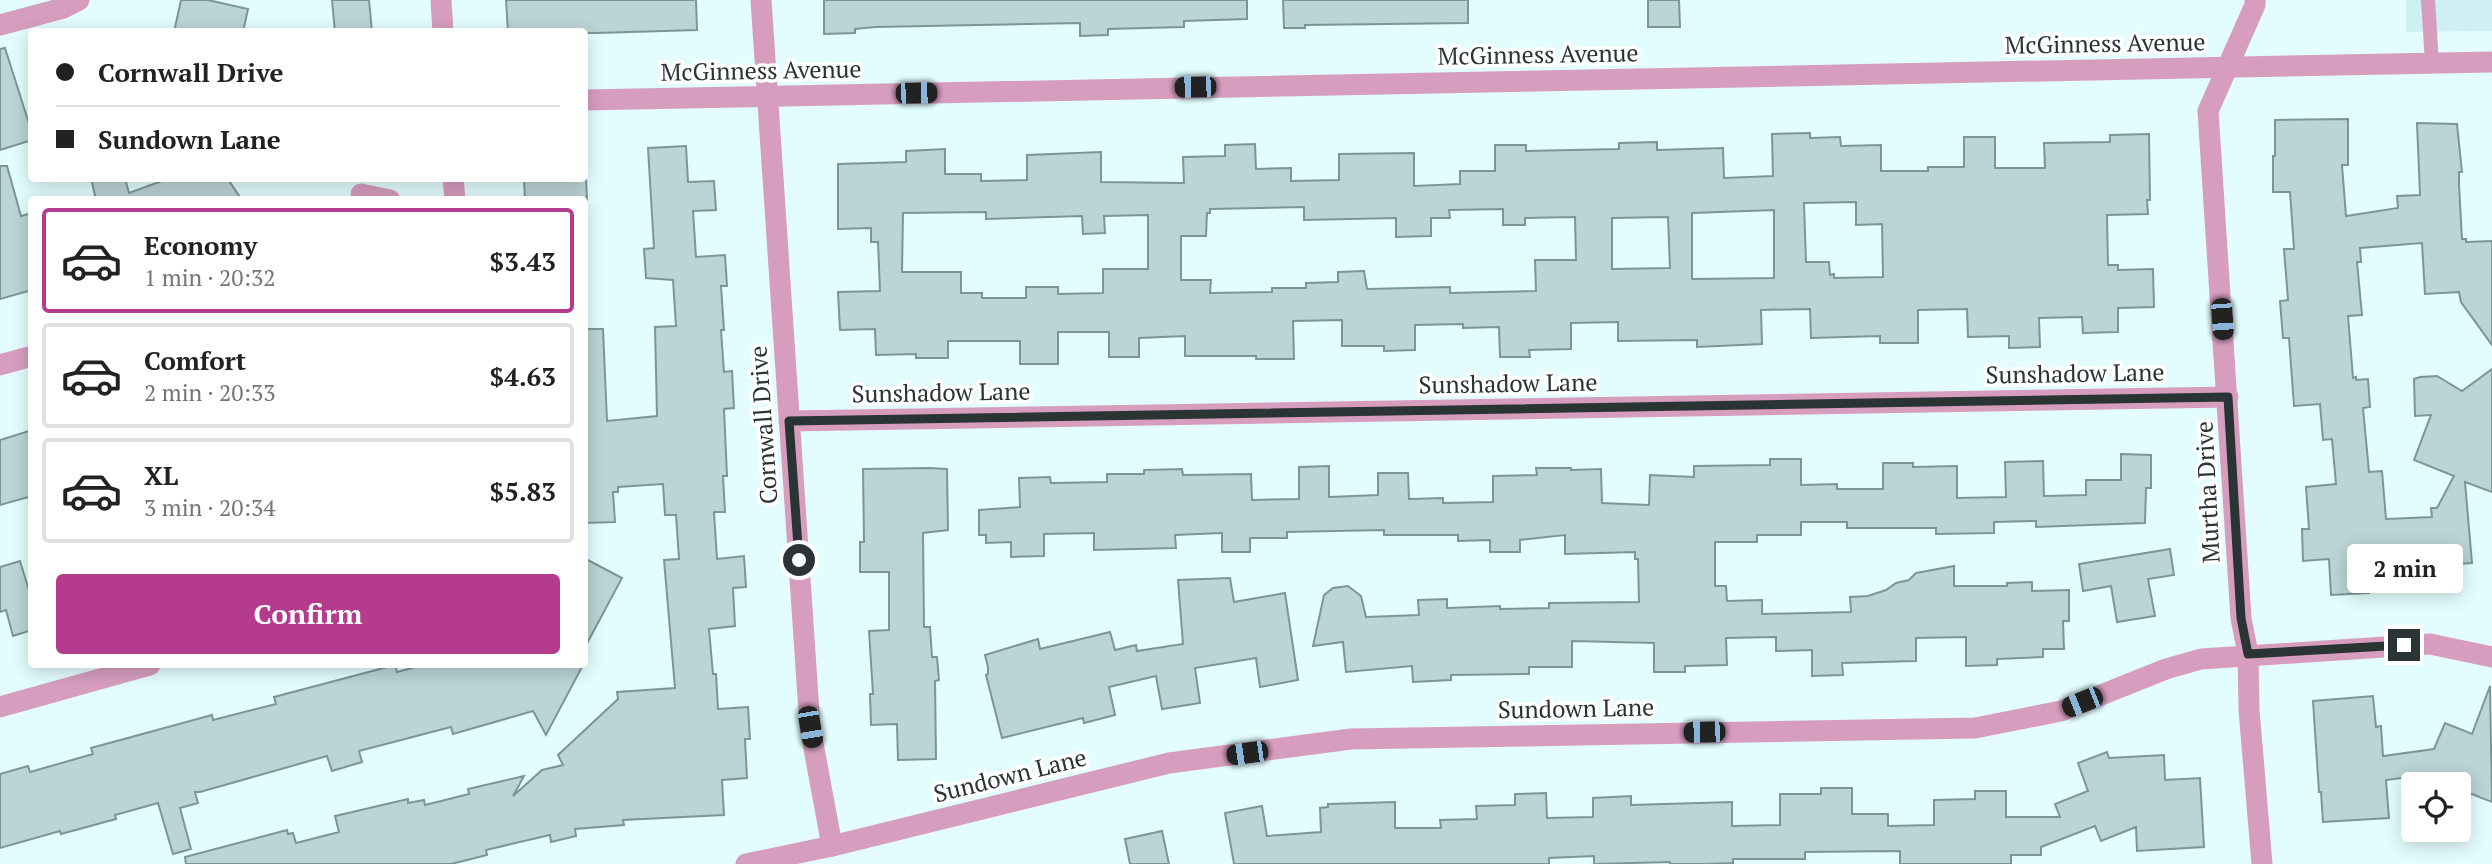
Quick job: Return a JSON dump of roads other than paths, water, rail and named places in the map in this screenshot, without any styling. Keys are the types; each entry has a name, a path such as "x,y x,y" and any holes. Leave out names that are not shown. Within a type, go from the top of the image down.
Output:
{"street":[{"path":"0,25 63,8 79,0"},
{"path":"441,0 443,28"},
{"name":"Cornwall Drive","path":"761,0 810,727 832,846"},
{"name":"Murtha Drive","path":"2255,0 2208,111 2241,618 2248,654 2249,710 2262,861"},
{"name":"McGinness Avenue","path":"588,100 2492,62"},
{"path":"0,365 28,357"},
{"name":"Sunshadow Lane","path":"789,421 2228,397"},
{"name":"Sundown Lane","path":"746,864 832,846 1169,763 1351,739 1975,727 2062,710 2166,669 2201,659 2430,644 2492,657"},
{"path":"0,707 139,668"}],"lane":[{"path":"2428,0 2432,63"}]}
